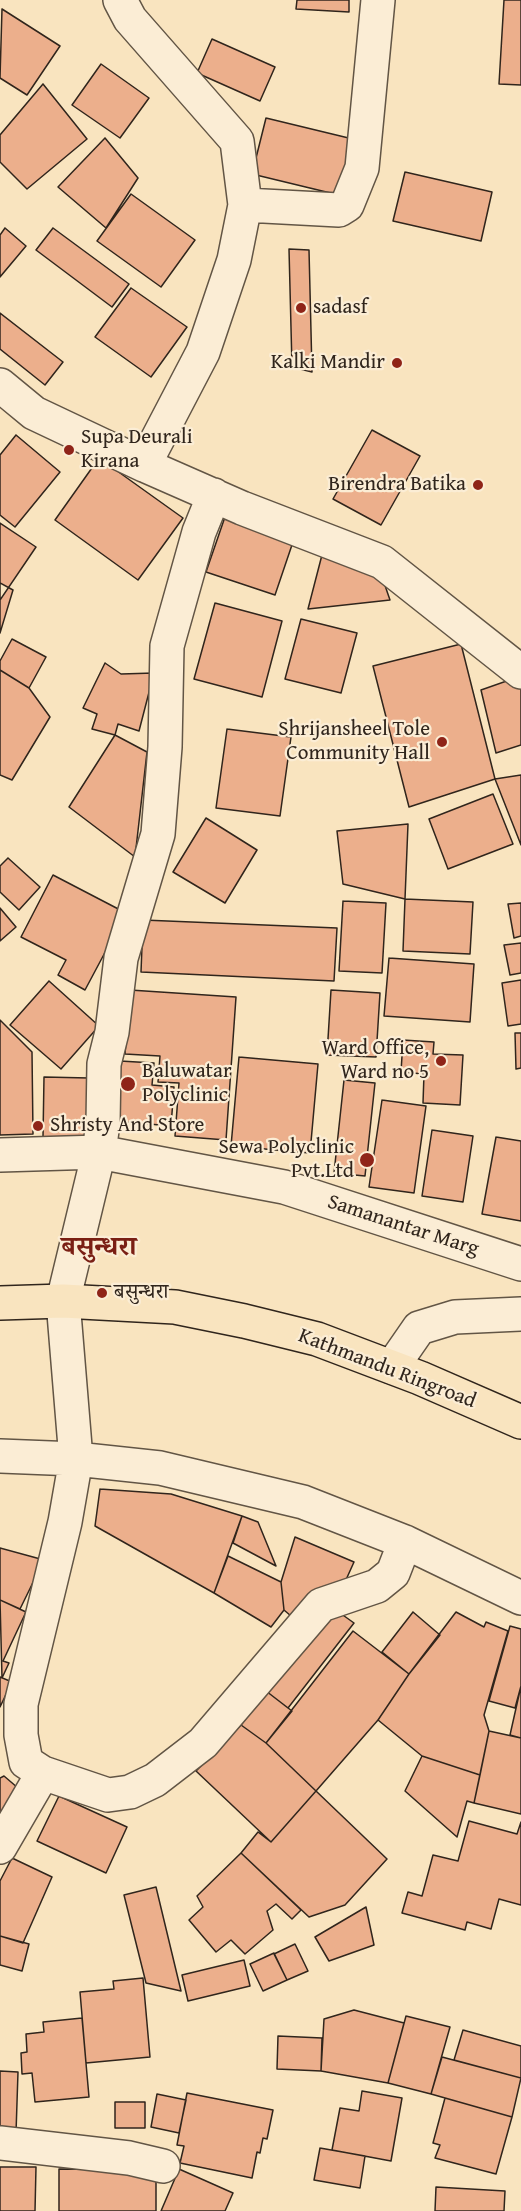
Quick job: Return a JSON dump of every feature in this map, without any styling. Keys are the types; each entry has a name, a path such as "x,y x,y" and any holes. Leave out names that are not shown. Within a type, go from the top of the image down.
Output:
{"highway":[{"name":"Kathmandu Ringroad","path":"0,1303 63,1301 175,1307 317,1340 392,1367 521,1422"}],"street":[{"path":"120,0 130,19 237,141 245,205 234,260 203,352 144,465"},
{"path":"245,205 339,210 347,205 362,168 378,0"},
{"path":"0,385 34,413 144,465 382,562 521,672"},
{"path":"214,495 199,532 167,646 165,747 158,834 121,958 112,1032 104,1064 103,1123 99,1152 63,1301 76,1459 65,1522 21,1704 21,1735 26,1762 43,1773 108,1795 130,1792 155,1780 202,1743 321,1605 377,1586 393,1573 405,1542"},
{"name":"Samanantar Marg","path":"0,1155 99,1152 284,1187 521,1264"},
{"path":"392,1367 419,1328 455,1317 521,1314"},
{"path":"0,1456 76,1459 160,1468 303,1502 405,1542 521,1598"},
{"path":"0,1847 43,1773"},
{"path":"0,2143 129,2158 163,2166"}],"building":[{"path":"297,0 349,0 349,12 296,9"},
{"path":"504,0 521,0 521,85 499,84"},
{"path":"2,9 60,46 27,95 0,78"},
{"path":"212,39 275,67 260,101 197,73"},
{"path":"101,64 149,98 120,138 72,105"},
{"path":"43,84 87,139 27,189 0,162 0,135"},
{"path":"266,118 361,141 347,197 252,174"},
{"path":"105,138 138,178 106,228 58,187"},
{"path":"405,172 492,192 481,241 393,221"},
{"path":"131,194 195,240 161,287 97,241"},
{"path":"5,228 26,246 0,277 0,235"},
{"path":"53,228 129,284 112,307 36,250"},
{"name":"sadasf","path":"289,249 309,250 312,372 292,367"},
{"path":"131,288 187,327 151,377 95,337"},
{"path":"0,313 63,362 45,385 0,349"},
{"path":"372,430 420,456 381,525 333,499"},
{"path":"16,435 60,472 15,527 0,515 0,455"},
{"path":"99,458 183,518 138,580 55,520"},
{"path":"226,514 295,536 275,595 206,572"},
{"path":"0,523 36,547 0,600"},
{"path":"323,551 381,574 390,600 308,609"},
{"path":"0,583 13,590 0,633"},
{"path":"215,603 282,621 262,697 194,679"},
{"path":"301,619 357,633 341,693 285,679"},
{"path":"12,639 46,657 29,688 0,670 0,661"},
{"path":"461,644 495,779 409,807 373,666"},
{"path":"105,663 121,674 154,673 139,731 118,724 115,735 92,729 97,714 83,708"},
{"path":"0,670 29,688 50,717 12,780 0,775"},
{"path":"521,676 521,745 496,753 481,690"},
{"path":"227,729 291,737 280,816 216,808"},
{"path":"115,735 147,752 135,857 69,807"},
{"path":"521,775 521,845 495,779"},
{"path":"493,794 513,844 448,869 429,819"},
{"path":"206,818 257,850 225,903 173,872"},
{"path":"408,824 405,899 343,884 337,831"},
{"path":"8,858 40,887 19,910 0,892 0,866"},
{"path":"53,875 126,913 85,990 58,975 66,960 21,937"},
{"path":"405,899 473,902 470,954 403,951"},
{"path":"343,901 386,903 382,973 339,971"},
{"path":"521,903 521,936 514,938 508,904"},
{"path":"0,908 16,927 0,941"},
{"path":"143,920 337,928 334,981 141,972"},
{"path":"521,943 521,973 510,975 504,945"},
{"path":"389,958 474,964 470,1022 384,1016"},
{"path":"521,980 521,1024 508,1026 502,983"},
{"path":"49,981 99,1026 61,1069 10,1025"},
{"path":"130,990 236,997 226,1140 175,1136 179,1083 158,1082 160,1056 125,1054"},
{"path":"331,990 380,993 376,1057 327,1055"},
{"path":"0,1020 32,1052 33,1134 0,1135"},
{"path":"515,1033 521,1033 521,1068 516,1069"},
{"path":"403,1040 434,1042 433,1054 463,1055 460,1105 423,1103 424,1074 401,1072"},
{"path":"239,1057 318,1064 310,1153 231,1146"},
{"name":"Baluwatar Polyclinic","path":"120,1061 154,1063 152,1085 174,1087 171,1126 115,1121"},
{"path":"44,1077 89,1078 87,1138 43,1137"},
{"path":"344,1080 375,1083 365,1176 334,1173"},
{"path":"382,1100 426,1106 414,1193 369,1187"},
{"path":"432,1130 473,1136 463,1202 422,1196"},
{"path":"496,1137 521,1141 521,1221 482,1214"},
{"path":"100,1489 171,1494 242,1516 214,1593 95,1526"},
{"path":"242,1516 258,1522 276,1566 233,1543"},
{"path":"295,1537 354,1562 345,1582 291,1616 284,1610 281,1582"},
{"path":"0,1548 44,1560 20,1609 0,1600"},
{"path":"228,1556 281,1582 284,1610 271,1627 214,1593"},
{"path":"0,1600 26,1612 3,1661 9,1663 2,1678"},
{"path":"333,1608 354,1623 288,1708 266,1691"},
{"path":"413,1612 440,1635 409,1674 382,1652"},
{"path":"456,1612 484,1627 486,1622 508,1631 484,1715 489,1731 480,1775 422,1756 378,1720 409,1674"},
{"path":"510,1626 521,1629 521,1686 515,1708 489,1701"},
{"path":"353,1631 409,1674 378,1720 316,1791 266,1743"},
{"path":"0,1677 12,1682 0,1707"},
{"path":"521,1686 521,1738 510,1735"},
{"path":"266,1691 292,1711 266,1743 241,1725"},
{"path":"241,1725 266,1743 316,1791 271,1842 196,1771"},
{"path":"489,1731 521,1738 521,1814 474,1803"},
{"path":"422,1756 480,1775 474,1803 467,1801 457,1837 405,1791"},
{"path":"4,1776 18,1788 0,1816 0,1778"},
{"path":"316,1791 387,1859 345,1905 309,1917 241,1853 258,1832 271,1842"},
{"path":"59,1796 127,1827 106,1873 37,1841"},
{"path":"469,1821 517,1834 521,1822 521,1905 499,1899 491,1929 467,1922 465,1930 402,1913 408,1892 422,1896 433,1855 458,1861"},
{"path":"241,1853 301,1910 292,1919 276,1904 267,1911 273,1930 245,1954 231,1940 216,1952 189,1920 203,1907 197,1896"},
{"path":"12,1858 52,1877 23,1943 0,1936 0,1881"},
{"path":"156,1887 181,1991 146,1983 124,1895"},
{"path":"366,1907 374,1945 329,1961 315,1937"},
{"path":"0,1936 29,1944 22,1971 0,1965"},
{"path":"295,1944 308,1971 287,1980 274,1954"},
{"path":"274,1953 287,1980 263,1991 250,1964"},
{"path":"244,1960 250,1986 188,2001 182,1975"},
{"path":"143,1978 150,2057 86,2063 80,1992 114,1989 113,1981"},
{"path":"354,2010 404,2023 388,2083 321,2071 324,2019"},
{"path":"406,2016 450,2027 431,2094 388,2083"},
{"path":"82,2018 89,2097 35,2102 32,2073 22,2074 21,2053 27,2052 26,2034 44,2032 43,2022"},
{"path":"463,2030 521,2046 521,2078 454,2060"},
{"path":"278,2036 322,2038 321,2071 277,2069"},
{"path":"442,2057 521,2078 512,2117 431,2094"},
{"path":"0,2071 18,2072 16,2133 0,2132"},
{"path":"362,2091 402,2098 391,2161 332,2150 340,2108 359,2111"},
{"path":"187,2093 273,2110 267,2139 263,2138 260,2153 257,2152 252,2178 180,2163 184,2146 177,2145"},
{"path":"157,2094 186,2100 179,2133 151,2127"},
{"path":"445,2098 512,2117 496,2174 435,2158 440,2145 433,2143"},
{"path":"115,2102 145,2102 145,2128 115,2128"},
{"path":"320,2148 365,2156 360,2188 314,2180"},
{"path":"0,2167 36,2167 35,2211 0,2211"},
{"path":"59,2169 156,2170 156,2211 59,2211"},
{"path":"179,2169 233,2193 225,2211 161,2211"},
{"path":"436,2187 505,2191 504,2211 435,2211"}],"place":[{"name":"sadasf","path":"301,308"},
{"name":"Kalki Mandir","path":"397,363"},
{"name":"Supa Deurali Kirana","path":"69,450"},
{"name":"Birendra Batika","path":"478,485"},
{"name":"Shrijansheel Tole Community Hall","path":"442,742"},
{"name":"Ward Office, Ward no 5","path":"441,1061"},
{"name":"Baluwatar Polyclinic","path":"128,1084"},
{"name":"Shristy And Store","path":"38,1126"},
{"name":"Sewa Polyclinic Pvt.Ltd","path":"367,1160"},
{"name":"बसुन्धरा","path":"102,1293"}],"district":[{"name":"बसुन्धरा","path":"99,1248"}]}
